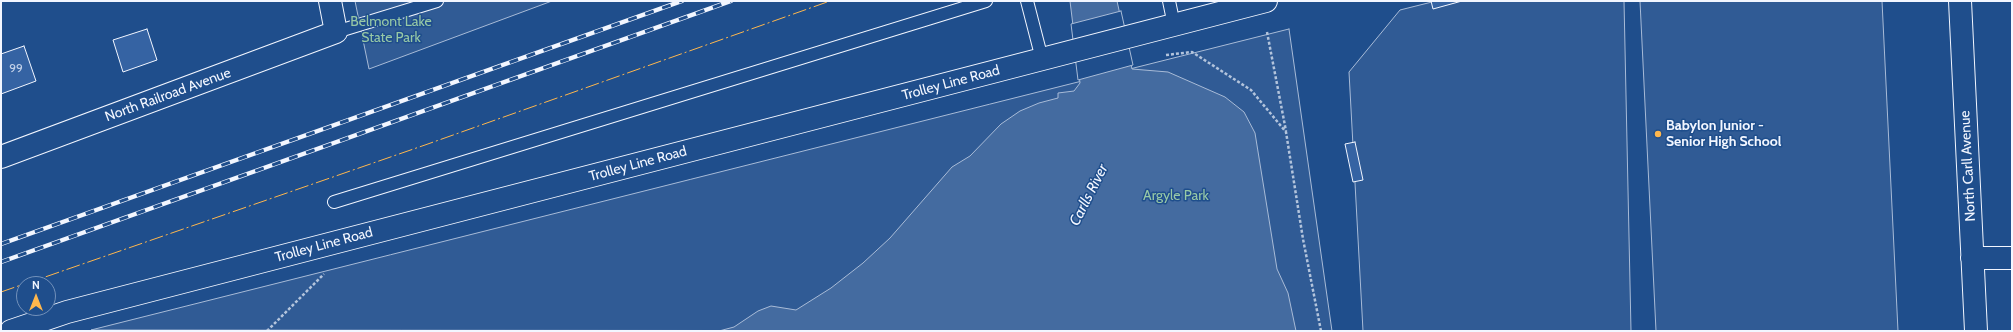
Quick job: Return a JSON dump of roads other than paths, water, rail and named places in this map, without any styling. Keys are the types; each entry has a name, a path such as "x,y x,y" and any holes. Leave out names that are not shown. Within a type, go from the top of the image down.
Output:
{"main road":[{"path":"330,1 336,32"},
{"name":"Trolley Line Road","path":"11,331 67,312 1266,1"},
{"name":"North Carll Avenue","path":"1960,1 1976,331"},
{"name":"North Railroad Avenue","path":"1,157 336,32"},
{"path":"1972,258 2012,258"}],"lane":[{"path":"336,32 437,1"},
{"path":"334,202 986,1"},
{"path":"1027,1 1042,59"},
{"path":"1169,1 1174,25"}],"water":[{"name":"Carlls River","path":"1070,1 1117,1 1132,69 1168,72 1225,97 1244,112 1255,133 1277,269 1288,293 1296,331 719,331 734,327 758,311 771,306 796,310 831,288 863,263 890,238 952,167 970,156 1001,124 1020,111 1039,103 1058,98 1058,93 1074,91 1080,83"}],"railway":[{"path":"1,244 682,1"},
{"path":"1,262 731,1"}],"place":[{"name":"Babylon Junior - Senior High School","path":"1658,134"}],"park label":[{"name":"Belmont Lake State Park","path":"391,30"},
{"name":"Argyle Park","path":"1176,196"}]}
